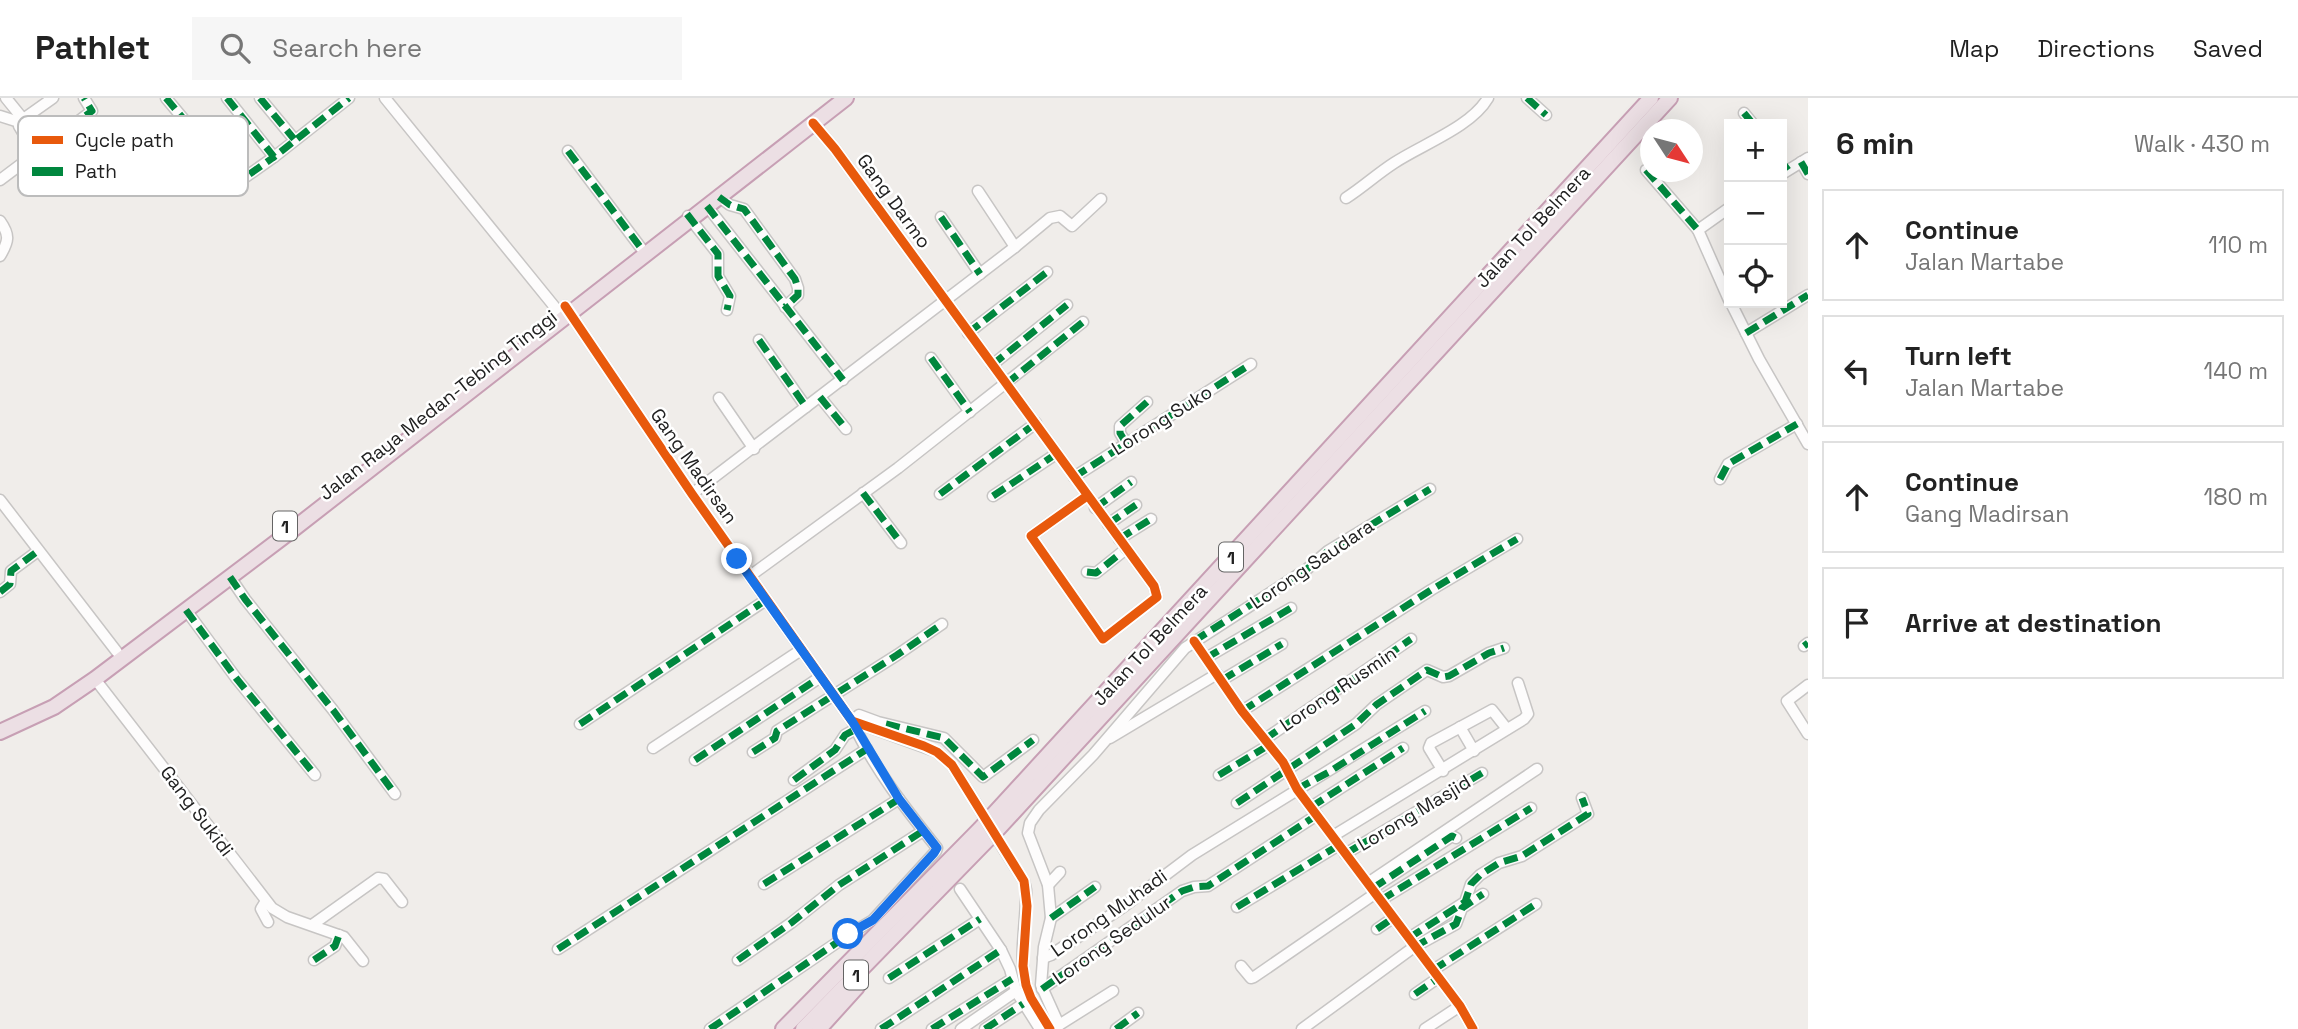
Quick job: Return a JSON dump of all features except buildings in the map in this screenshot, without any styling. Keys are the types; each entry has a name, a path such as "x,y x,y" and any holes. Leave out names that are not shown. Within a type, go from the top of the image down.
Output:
{"highway":[{"name":"Jalan Raya Medan-Tebing Tinggi","path":"0,723 55,695 117,652 689,216 832,98"},
{"name":"Jalan Raya Medan-Tebing Tinggi","path":"0,732 54,707 95,679 230,577 641,248 713,202 846,98"},
{"name":"Jalan Tol Belmera","path":"783,1029 973,837 1651,98"},
{"name":"Jalan Tol Belmera","path":"910,920 1057,765 1670,98"},
{"name":"1","path":"803,1029 910,920"},
{"path":"819,1029 881,960 910,920"}],"street":[{"path":"6,98 18,116"},
{"path":"27,116 53,98"},
{"path":"84,98 92,111 85,116"},
{"path":"166,98 181,116"},
{"path":"227,98 242,116"},
{"path":"260,98 294,139"},
{"path":"248,175 349,98"},
{"name":"Gang Madirsan","path":"385,98 564,310 854,725 899,799 923,831"},
{"path":"1346,198 1408,154 1472,117 1488,98"},
{"path":"1527,98 1546,115"},
{"path":"1744,113 1749,119"},
{"path":"0,116 18,119"},
{"name":"Gang Darmo","path":"813,123 835,149 1154,586 1157,597 1102,639 1031,536 1087,496"},
{"path":"248,124 274,156"},
{"path":"568,151 641,248"},
{"path":"1787,168 1804,160 1808,174"},
{"path":"0,180 18,166"},
{"path":"1656,182 1698,230 1724,288"},
{"path":"978,191 1016,247"},
{"path":"692,494 754,449 1050,218 1057,215 1072,226 1101,199"},
{"path":"713,202 744,209 794,279 798,295 785,307"},
{"path":"713,202 785,307 843,380"},
{"path":"1698,230 1724,212"},
{"path":"689,216 718,254 718,276 730,296 727,310"},
{"path":"941,217 980,274"},
{"path":"0,221 8,232 9,239 0,256"},
{"path":"968,333 1046,272"},
{"path":"1746,333 1808,295"},
{"path":"992,365 1068,305"},
{"path":"1734,308 1808,444"},
{"path":"750,576 970,412 1083,322"},
{"path":"759,340 806,407"},
{"path":"931,358 970,412"},
{"name":"Lorong Suko","path":"1074,477 1251,363"},
{"path":"820,397 846,429"},
{"path":"719,398 754,449"},
{"path":"1126,443 1120,433 1120,426 1147,402"},
{"path":"940,494 1036,423"},
{"path":"1720,479 1728,464 1797,424"},
{"path":"993,496 1056,454"},
{"path":"1095,508 1131,482"},
{"name":"Lorong Saudara","path":"1105,741 1149,688 1194,641 1307,569 1328,551 1430,489"},
{"path":"863,493 901,543"},
{"path":"0,500 117,652"},
{"path":"1108,524 1136,505"},
{"path":"1119,539 1152,519"},
{"path":"1242,711 1431,590 1517,539"},
{"path":"1087,572 1096,573 1126,549"},
{"path":"0,592 10,584 11,571 38,551"},
{"path":"230,577 395,794"},
{"path":"580,724 766,600"},
{"path":"1206,658 1291,608"},
{"path":"186,610 236,678 315,775"},
{"path":"753,752 775,738 777,731 942,624"},
{"name":"Lorong Rusmin","path":"1219,775 1410,639"},
{"path":"1194,641 1242,711 1287,769 1297,789 1460,1006 1473,1029"},
{"path":"1054,1028 1042,989 1043,958 1051,918 1048,885 1028,833 1030,823 1039,810 1105,741 1282,644"},
{"path":"1237,803 1356,723 1376,705 1427,670 1443,677 1449,676 1489,653 1504,648"},
{"path":"653,748 802,650"},
{"path":"695,760 819,678"},
{"name":"Gang Sukidi","path":"95,679 277,913 339,935"},
{"path":"1237,906 1339,845 1528,715 1518,683"},
{"path":"1808,685 1787,701 1808,734"},
{"path":"1443,771 1429,746 1492,710 1507,729"},
{"name":"Lorong Muhadi","path":"1043,958 1123,908 1175,866 1426,711"},
{"path":"793,780 835,750 859,715 944,738 983,777 1033,740"},
{"path":"854,725 937,752 952,765 1024,881 1026,890 1023,966 1026,985 1031,998 1054,1028"},
{"path":"1460,727 1474,751"},
{"name":"Lorong Sedulur","path":"1042,989 1182,891 1208,886 1403,748"},
{"path":"558,949 867,749"},
{"path":"1374,891 1537,769"},
{"name":"Lorong Masjid","path":"1339,845 1482,773"},
{"path":"1302,1029 1465,902 1471,884 1480,875 1499,863 1522,856 1588,814 1582,798"},
{"path":"764,884 899,799"},
{"path":"1374,891 1531,808"},
{"path":"710,1029 848,934 873,920 937,848 923,831 839,885 738,960"},
{"path":"1241,966 1251,978 1254,977 1452,836 1456,838"},
{"path":"1048,885 1060,872"},
{"path":"312,925 378,878 384,879 402,902"},
{"path":"1051,918 1095,887"},
{"path":"960,889 1001,950 1016,991 1040,1029"},
{"path":"1412,943 1456,924 1462,908 1483,894"},
{"path":"266,901 261,909 268,922"},
{"path":"1415,994 1436,974 1536,904"},
{"path":"1377,929 1393,918"},
{"path":"889,978 980,919"},
{"path":"314,960 335,946 339,935 363,961"},
{"path":"881,1029 1001,950"},
{"path":"932,1029 1012,979"},
{"path":"1054,1028 1113,990"},
{"path":"961,1029 1016,991"},
{"path":"985,1029 1023,1004"},
{"path":"1425,1029 1460,1006"},
{"path":"1116,1029 1138,1013"}],"marked path":[{"path":"84,98 92,111 85,116"},
{"path":"166,98 181,116"},
{"path":"227,98 241,116"},
{"path":"260,98 294,139"},
{"path":"248,124 274,157 349,98"},
{"path":"1527,98 1546,115"},
{"path":"1744,113 1749,119"},
{"path":"568,151 641,248"},
{"path":"248,175 274,157"},
{"path":"1801,162 1808,174"},
{"path":"1656,182 1698,230"},
{"path":"719,197 730,205 744,209 795,279 798,295 785,307"},
{"path":"707,206 843,380"},
{"path":"687,214 718,254 718,276 730,296 727,310"},
{"path":"941,217 980,274"},
{"path":"968,333 1047,272"},
{"path":"1746,333 1808,295"},
{"path":"992,365 1067,305"},
{"path":"1006,384 1083,322"},
{"path":"759,340 806,407"},
{"path":"931,358 970,412"},
{"path":"1074,477 1251,364"},
{"path":"820,397 846,429"},
{"path":"1126,443 1120,433 1120,426 1147,402"},
{"path":"940,494 1036,423"},
{"path":"1720,479 1728,464 1797,424"},
{"path":"993,496 1056,454"},
{"path":"1095,508 1131,482"},
{"path":"1194,641 1307,569 1328,551 1430,489"},
{"path":"863,493 901,543"},
{"path":"1108,524 1136,505"},
{"path":"1119,539 1151,519"},
{"path":"1242,711 1431,590 1517,539"},
{"path":"1087,572 1096,573 1126,549"},
{"path":"0,592 10,584 11,571 38,551"},
{"path":"230,577 395,794"},
{"path":"580,724 766,600"},
{"path":"1206,658 1291,608"},
{"path":"186,610 236,678 315,775"},
{"path":"753,752 775,738 777,731 942,624"},
{"path":"1265,739 1411,639"},
{"path":"1804,646 1808,643"},
{"path":"1222,680 1282,644"},
{"path":"1237,803 1356,724 1376,705 1427,670 1443,677 1449,676 1489,653 1504,648"},
{"path":"695,760 819,678"},
{"path":"1297,789 1329,772 1425,711"},
{"path":"886,724 944,738 983,777 1033,740"},
{"path":"794,780 835,750 845,735 856,729"},
{"path":"1219,775 1269,745"},
{"path":"1311,807 1403,748"},
{"path":"558,949 867,749"},
{"path":"1345,854 1482,773"},
{"path":"1409,938 1465,902 1471,884 1480,875 1499,863 1522,856 1588,814 1582,798"},
{"path":"764,884 899,799"},
{"path":"1381,900 1531,808"},
{"path":"1042,989 1182,891 1208,886 1317,815"},
{"path":"738,960 839,885 923,831"},
{"path":"1373,888 1452,836 1456,838"},
{"path":"1237,907 1339,845"},
{"path":"710,1029 873,920 936,851"},
{"path":"1051,918 1095,887"},
{"path":"1414,947 1456,924 1462,908 1483,894"},
{"path":"1433,970 1536,904"},
{"path":"1377,929 1393,918"},
{"path":"889,978 980,919"},
{"path":"314,960 335,946 339,935"},
{"path":"881,1029 1001,950"},
{"path":"1415,994 1438,978"},
{"path":"932,1029 1012,979"},
{"path":"985,1029 1023,1004"},
{"path":"1116,1029 1138,1013"}],"cycle path":[{"path":"813,123 835,149 1154,586 1157,597 1103,639 1031,536 1087,496"},
{"path":"565,306 692,494 852,721 924,746 937,752 952,765 1024,881 1027,906 1023,966 1026,985 1050,1029"},
{"path":"1194,641 1242,711 1283,762 1297,789 1460,1006 1473,1029"}],"route":[{"path":"737,559 852,721 899,799 937,848 873,920 848,934"}]}
